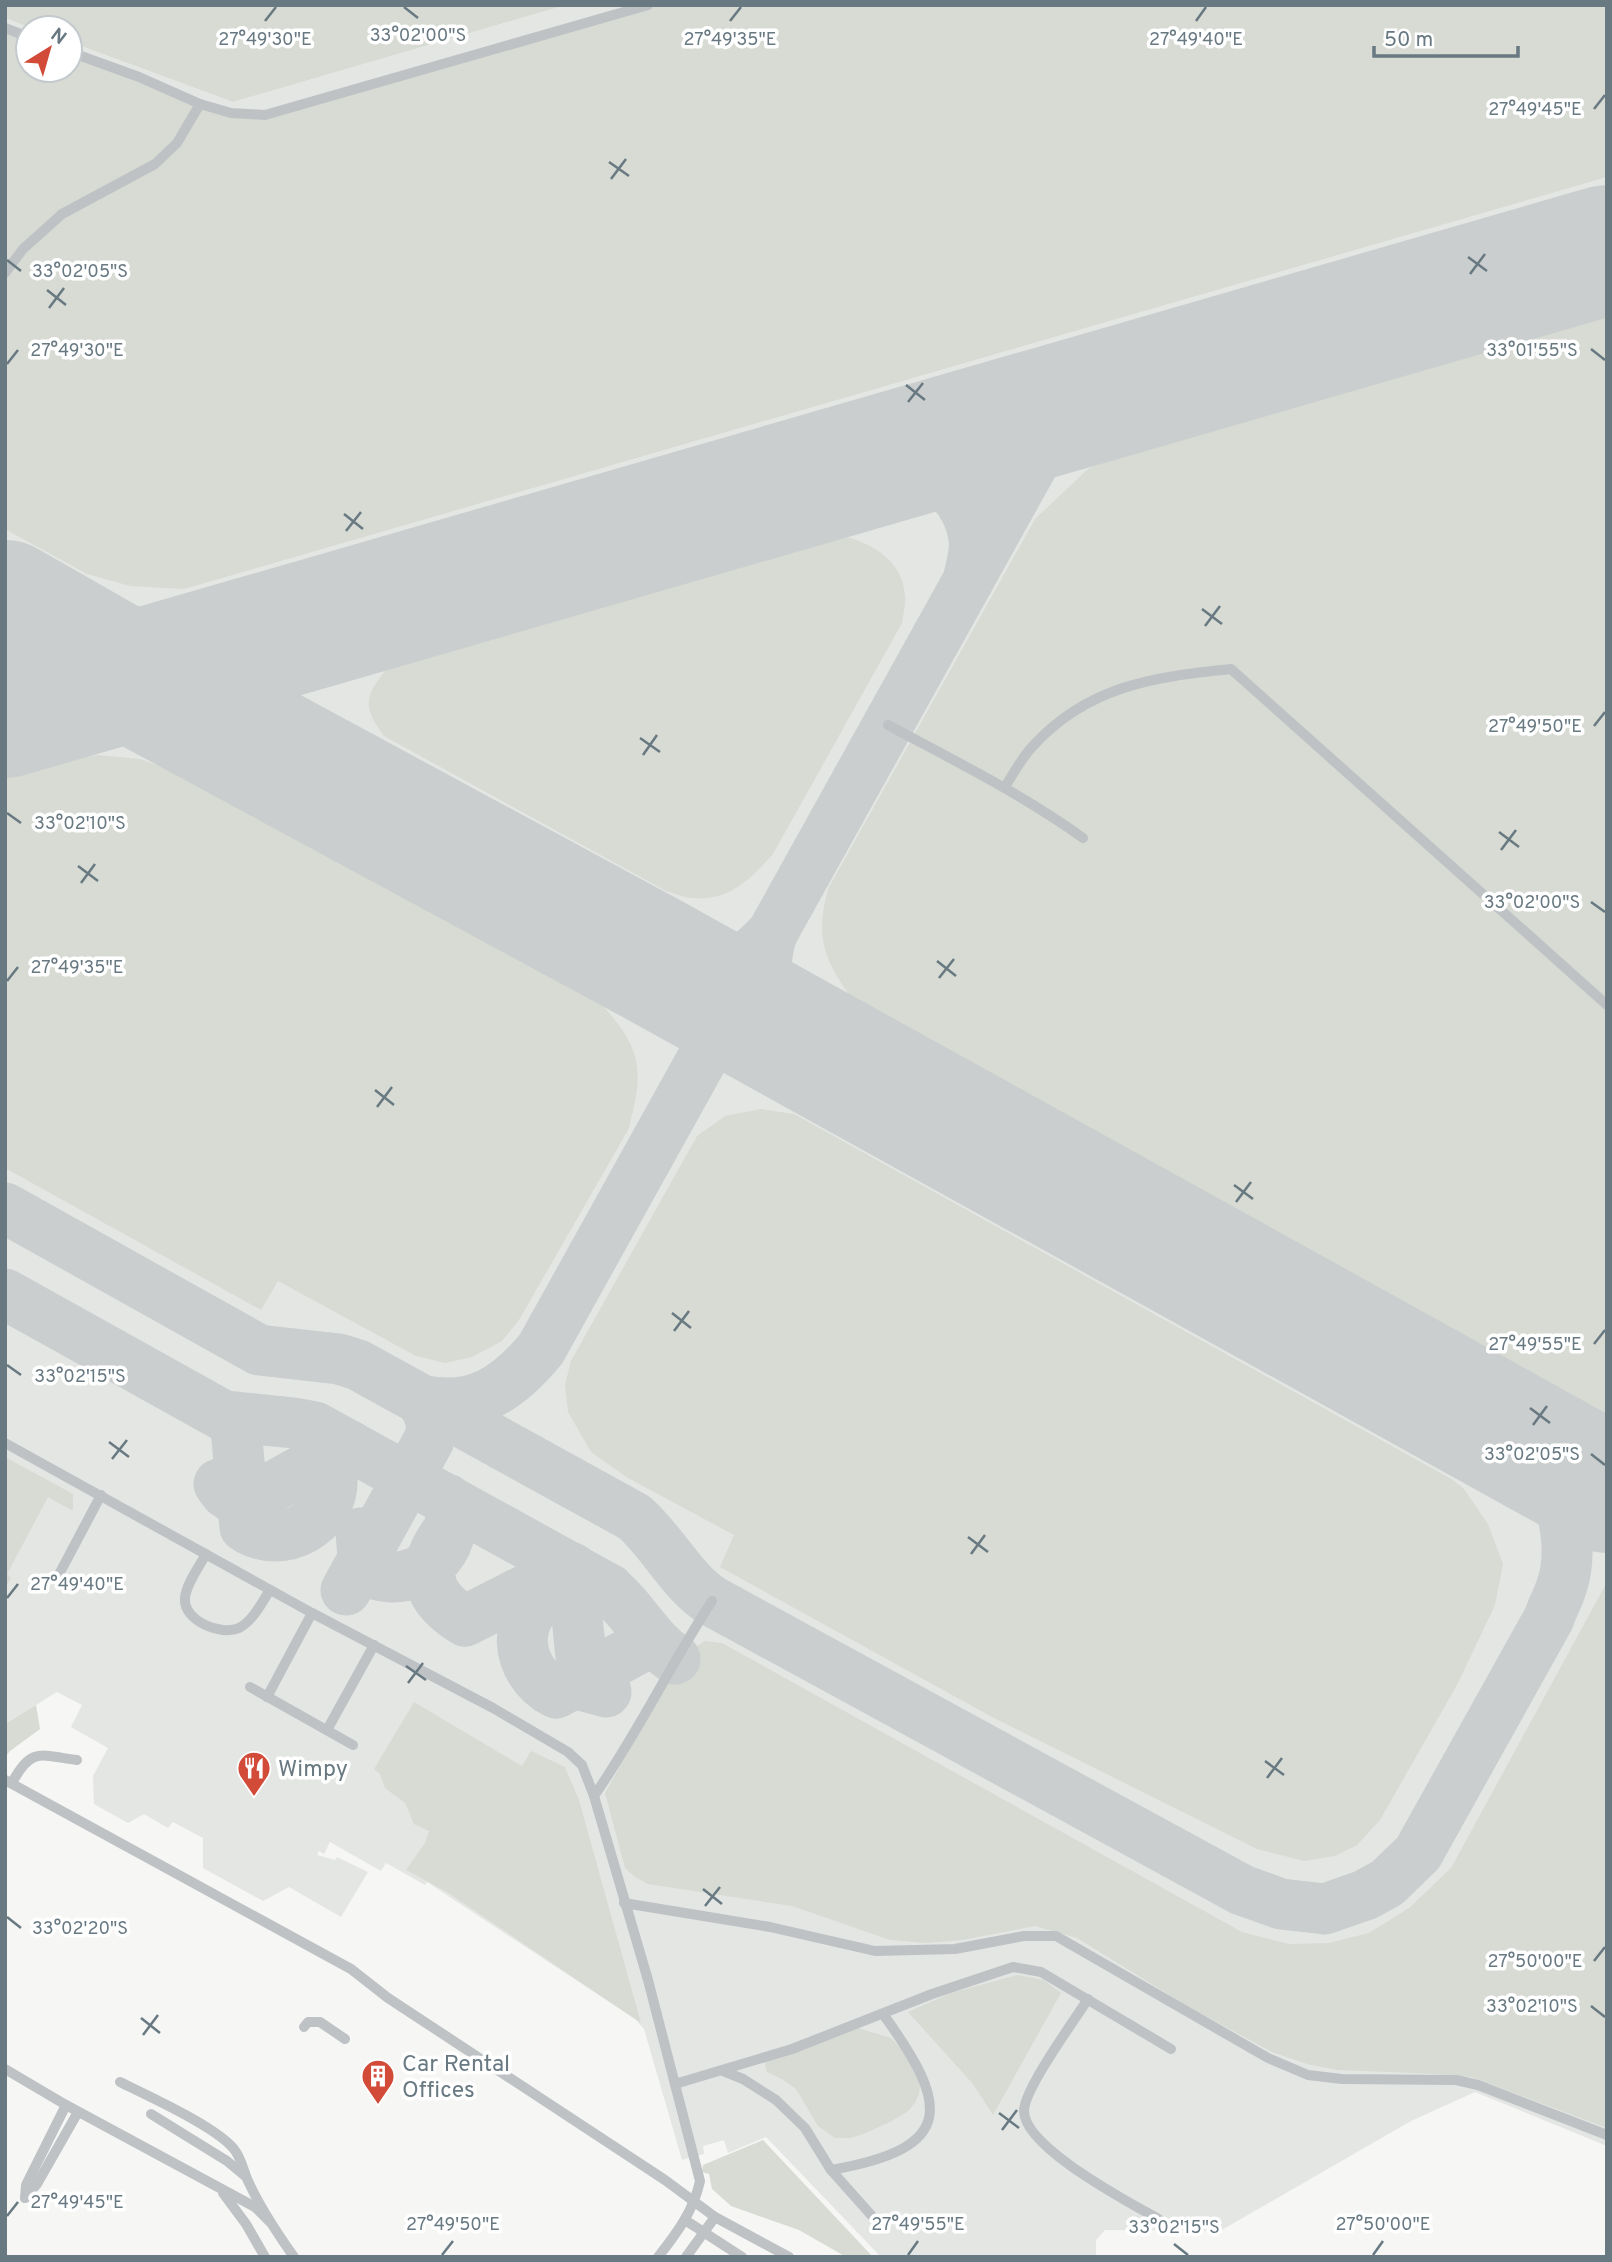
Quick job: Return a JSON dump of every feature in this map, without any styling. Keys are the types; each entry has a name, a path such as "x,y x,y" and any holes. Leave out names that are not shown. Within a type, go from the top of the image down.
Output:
{"lane":[{"path":"84,57 139,77 200,104 232,113 265,115 648,5"},
{"path":"5,273 23,249 62,214 155,164 177,143 200,104"},
{"path":"1005,787 1031,748 1080,705 1122,687 1181,674 1231,669 1607,1005"},
{"path":"888,725 1005,787 1083,838"},
{"path":"5,1443 312,1613 494,1708 568,1752 582,1765 594,1796 648,1980 700,2181 694,2203 685,2220 658,2257"},
{"path":"56,1580 101,1495"},
{"path":"206,1554 184,1602 192,1615 212,1629 228,1631 240,1627 249,1620 270,1590"},
{"path":"594,1796 616,1765 679,1651 712,1601"},
{"path":"267,1697 312,1613"},
{"path":"327,1730 374,1645"},
{"path":"250,1687 353,1745"},
{"path":"77,1760 32,1757 22,1764 8,1782 351,1969 388,1998 665,2180 715,2217 789,2257"},
{"path":"624,1903 770,1927 875,1951 955,1949 1024,1936 1056,1936 1268,2058 1308,2075 1342,2079 1456,2080 1478,2085 1607,2135"},
{"path":"675,2084 803,2045 994,1971 1013,1967 1041,1972 1171,2049"},
{"path":"1088,1999 1030,2091 1024,2112 1031,2130 1063,2161 1160,2220"},
{"path":"831,2170 858,2165 900,2151 915,2142 925,2131 930,2116 930,2101 924,2077 883,2014"},
{"path":"304,2027 309,2022 320,2022 343,2035 345,2039"},
{"path":"5,2069 78,2112 255,2207 270,2222"},
{"path":"723,2071 743,2079 776,2100 806,2128 831,2170 880,2225"},
{"path":"120,2082 195,2121 231,2146 270,2222 295,2257"},
{"path":"66,2105 26,2185 25,2198 37,2184 78,2112"},
{"path":"151,2115 227,2161 246,2178"},
{"path":"597,2135 605,2124"},
{"path":"222,2191 265,2257"},
{"path":"686,2257 715,2217"},
{"path":"685,2220 742,2257"}],"shaded area":[{"path":"5,5 566,5 233,102 84,47 84,14 14,14 14,21 5,18"},
{"path":"566,5 1607,5 1607,2146 1475,2092 1411,2121 1220,2231 1105,2230 1096,2240 1096,2257 881,2257 766,2137 728,2153 724,2140 703,2146 704,2154 682,2160 644,2029 635,2019 427,1882 425,1885 386,1863 381,1871 330,1842 324,1854 319,1851 317,1855 335,1860 337,1857 368,1872 341,1917 289,1887 263,1901 203,1868 203,1838 173,1822 168,1828 144,1814 128,1823 94,1804 93,1776 108,1748 71,1727 82,1705 57,1692 5,1724 5,18 14,21 14,84 84,84 84,47 233,102"},
{"path":"660,5 1607,5 1607,177 184,589 130,586 87,574 5,529 5,34 14,37 14,84 84,84 84,61 254,117 278,116"},
{"path":"1607,313 1607,1414 850,996 827,957 822,918 829,887 1035,519 1088,469 1132,448"},
{"path":"832,534 857,540 880,552 890,561 903,582 905,599 902,623 773,854 748,880 728,892 706,898 686,897 666,891 384,736 372,716 369,708 371,693 389,666"},
{"path":"98,755 140,759 165,768 603,1006 626,1036 633,1050 638,1077 628,1130 519,1320 502,1341 472,1357 445,1363 416,1356 278,1281 261,1310 5,1168 5,777 60,761"},
{"path":"761,1109 794,1114 1453,1480 1464,1489 1488,1524 1503,1564 1495,1605 1457,1685 1380,1820 1357,1845 1335,1856 1304,1861 1257,1849 992,1717 720,1567 734,1535 628,1478 591,1452 568,1412 565,1385 571,1361 697,1136 725,1116"},
{"path":"5,1457 73,1494 73,1509 48,1497 7,1574 11,1578 5,1587"},
{"path":"1607,1582 1607,2128 1472,2077 1337,2070 1307,2064 1272,2052 1187,2006 1077,1938 1035,1926 963,1940 926,1943 890,1940 792,1906 648,1884 625,1868 605,1793 682,1655 705,1641 722,1643 1242,1932 1289,1944 1329,1943 1369,1933 1409,1908 1451,1868"},
{"path":"414,1702 522,1766 531,1751 565,1767 579,1800 641,2023 447,1892 406,1870 425,1843 429,1831 414,1824 405,1803 385,1788 380,1774 374,1769"},
{"path":"36,1705 40,1729 5,1757 5,1724"},
{"path":"1017,1975 1044,1980 1061,1993 993,2115 973,2084 908,2012 951,1993"},
{"path":"858,2028 891,2038 906,2054 921,2079 919,2094 907,2112 892,2121 851,2138 835,2138 818,2126 796,2089 767,2072 765,2065 768,2059"},
{"path":"763,2140 873,2257 846,2257 799,2230 731,2206 712,2189 709,2174 702,2172 703,2165"}],"taxiway":[{"path":"346,1590 429,1440 430,1419 421,1400 457,1403 489,1394 516,1376 541,1349 1043,446 1064,424 1084,409 1134,387"},
{"path":"838,472 880,462 902,463 931,474 944,484 964,508 974,538 968,581"},
{"path":"654,960 687,968 716,968 743,958 769,936"},
{"path":"771,937 766,969 772,995 785,1019 804,1044"},
{"path":"5,1208 259,1350 339,1359 358,1365 634,1517 690,1583 712,1601 1242,1890 1281,1904 1325,1909 1365,1895 1387,1883 1418,1853 1549,1618 1562,1586 1566,1566 1566,1533 1560,1500 1545,1453"},
{"path":"5,1294 224,1416 315,1427 605,1587 624,1604 656,1643 675,1659"},
{"path":"235,1417 245,1527 260,1534 275,1536 290,1534 316,1519 331,1493 330,1464 313,1427"},
{"path":"219,1484 226,1493 242,1504 348,1445"},
{"path":"361,1533 364,1569 390,1577 416,1572 428,1565 446,1545 451,1523 447,1499"},
{"path":"444,1536 431,1562 431,1584 443,1604 465,1621 555,1575"},
{"path":"572,1568 584,1686 606,1692"},
{"path":"609,1589 567,1589 539,1602 529,1614 522,1643 532,1671 556,1693 652,1641"}],"runway":[{"path":"5,713 1607,250"},
{"path":"5,605 131,677 654,960 1607,1488"}],"place":[{"name":"Wimpy","path":"254,1798"},
{"name":"Car Rental Offices","path":"378,2106"}]}
